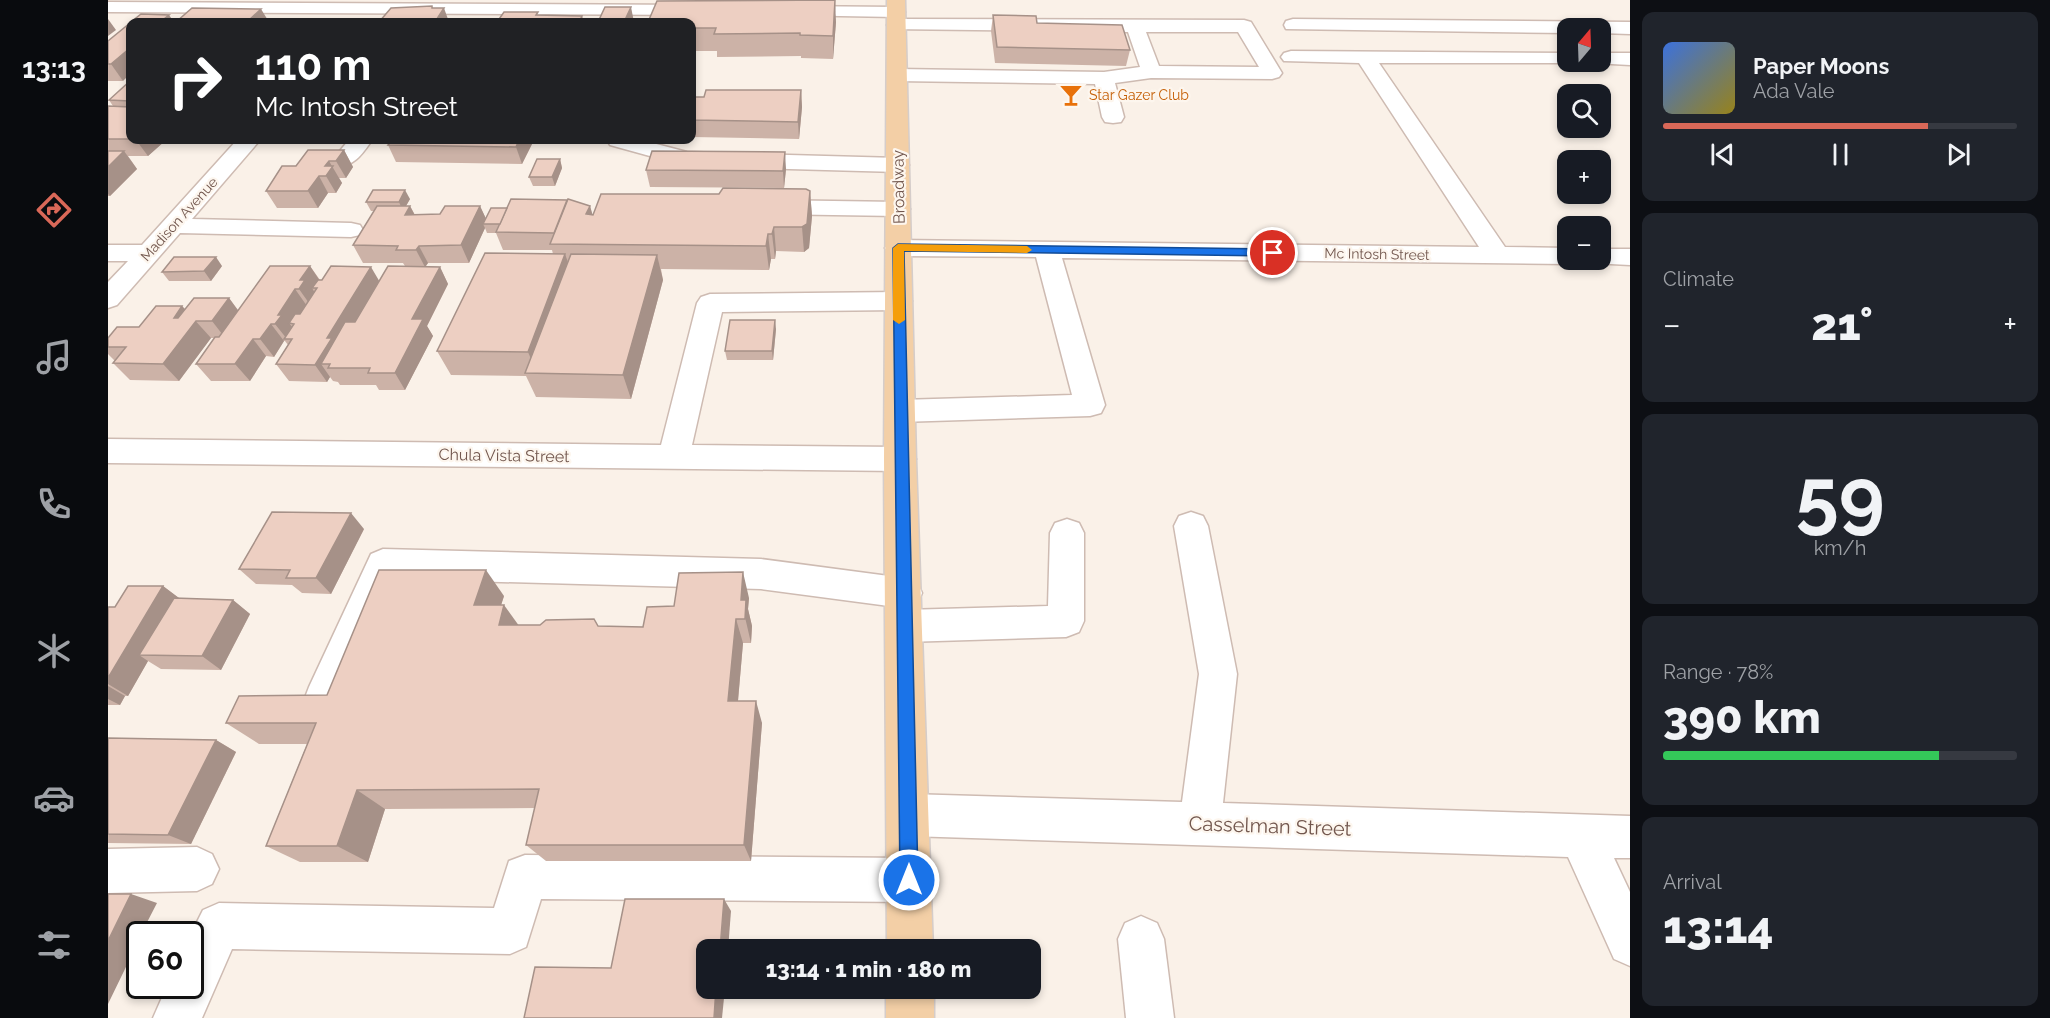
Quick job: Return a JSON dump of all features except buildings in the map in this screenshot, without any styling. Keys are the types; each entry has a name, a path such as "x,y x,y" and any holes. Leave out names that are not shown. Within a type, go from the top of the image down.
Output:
{"main road":[{"name":"Broadway","path":"896,12 900,459 910,939"},
{"path":"910,999 910,1018"}],"street":[{"path":"149,18 168,4"},
{"path":"108,7 168,4 366,7 655,5 722,11"},
{"path":"356,18 366,7"},
{"path":"769,11 896,12 1135,26 1244,26 1272,73 1151,72 1104,78 897,75"},
{"path":"1293,25 1557,30"},
{"path":"1135,26 1151,72"},
{"path":"1408,26 1431,58"},
{"path":"1611,29 1630,28"},
{"path":"1143,50 1166,50"},
{"path":"1235,50 1258,50"},
{"path":"1290,57 1557,59"},
{"path":"1365,57 1497,255"},
{"path":"1611,59 1630,59"},
{"path":"1104,78 1113,117"},
{"name":"Madison Avenue","path":"108,299 245,144"},
{"path":"343,160 357,144"},
{"path":"632,144 686,159 898,165"},
{"path":"746,207 898,209"},
{"path":"173,226 351,230"},
{"name":"Mc Intosh Street","path":"898,248 1557,256"},
{"path":"900,411 1090,405 1047,250"},
{"path":"108,253 148,253"},
{"path":"1611,257 1630,257"},
{"path":"674,457 710,303 899,301"},
{"name":"Chula Vista Street","path":"108,451 900,459"},
{"path":"1191,526 1218,674 1200,823"},
{"path":"322,700 383,564 761,574 904,610 1066,621 1067,533"},
{"name":"Casselman Street","path":"909,815 1630,837"},
{"path":"1581,836 1630,943"},
{"path":"108,871 197,869"},
{"path":"177,1018 219,926 510,931 525,877 909,880"},
{"path":"1141,939 1150,1018"}],"slow traffic":[{"path":"899,320 898,248 1027,250"}],"place":[{"name":"Star Gazer Club","path":"1071,95"}],"route":[{"path":"909,880 898,248 1273,253"}]}
